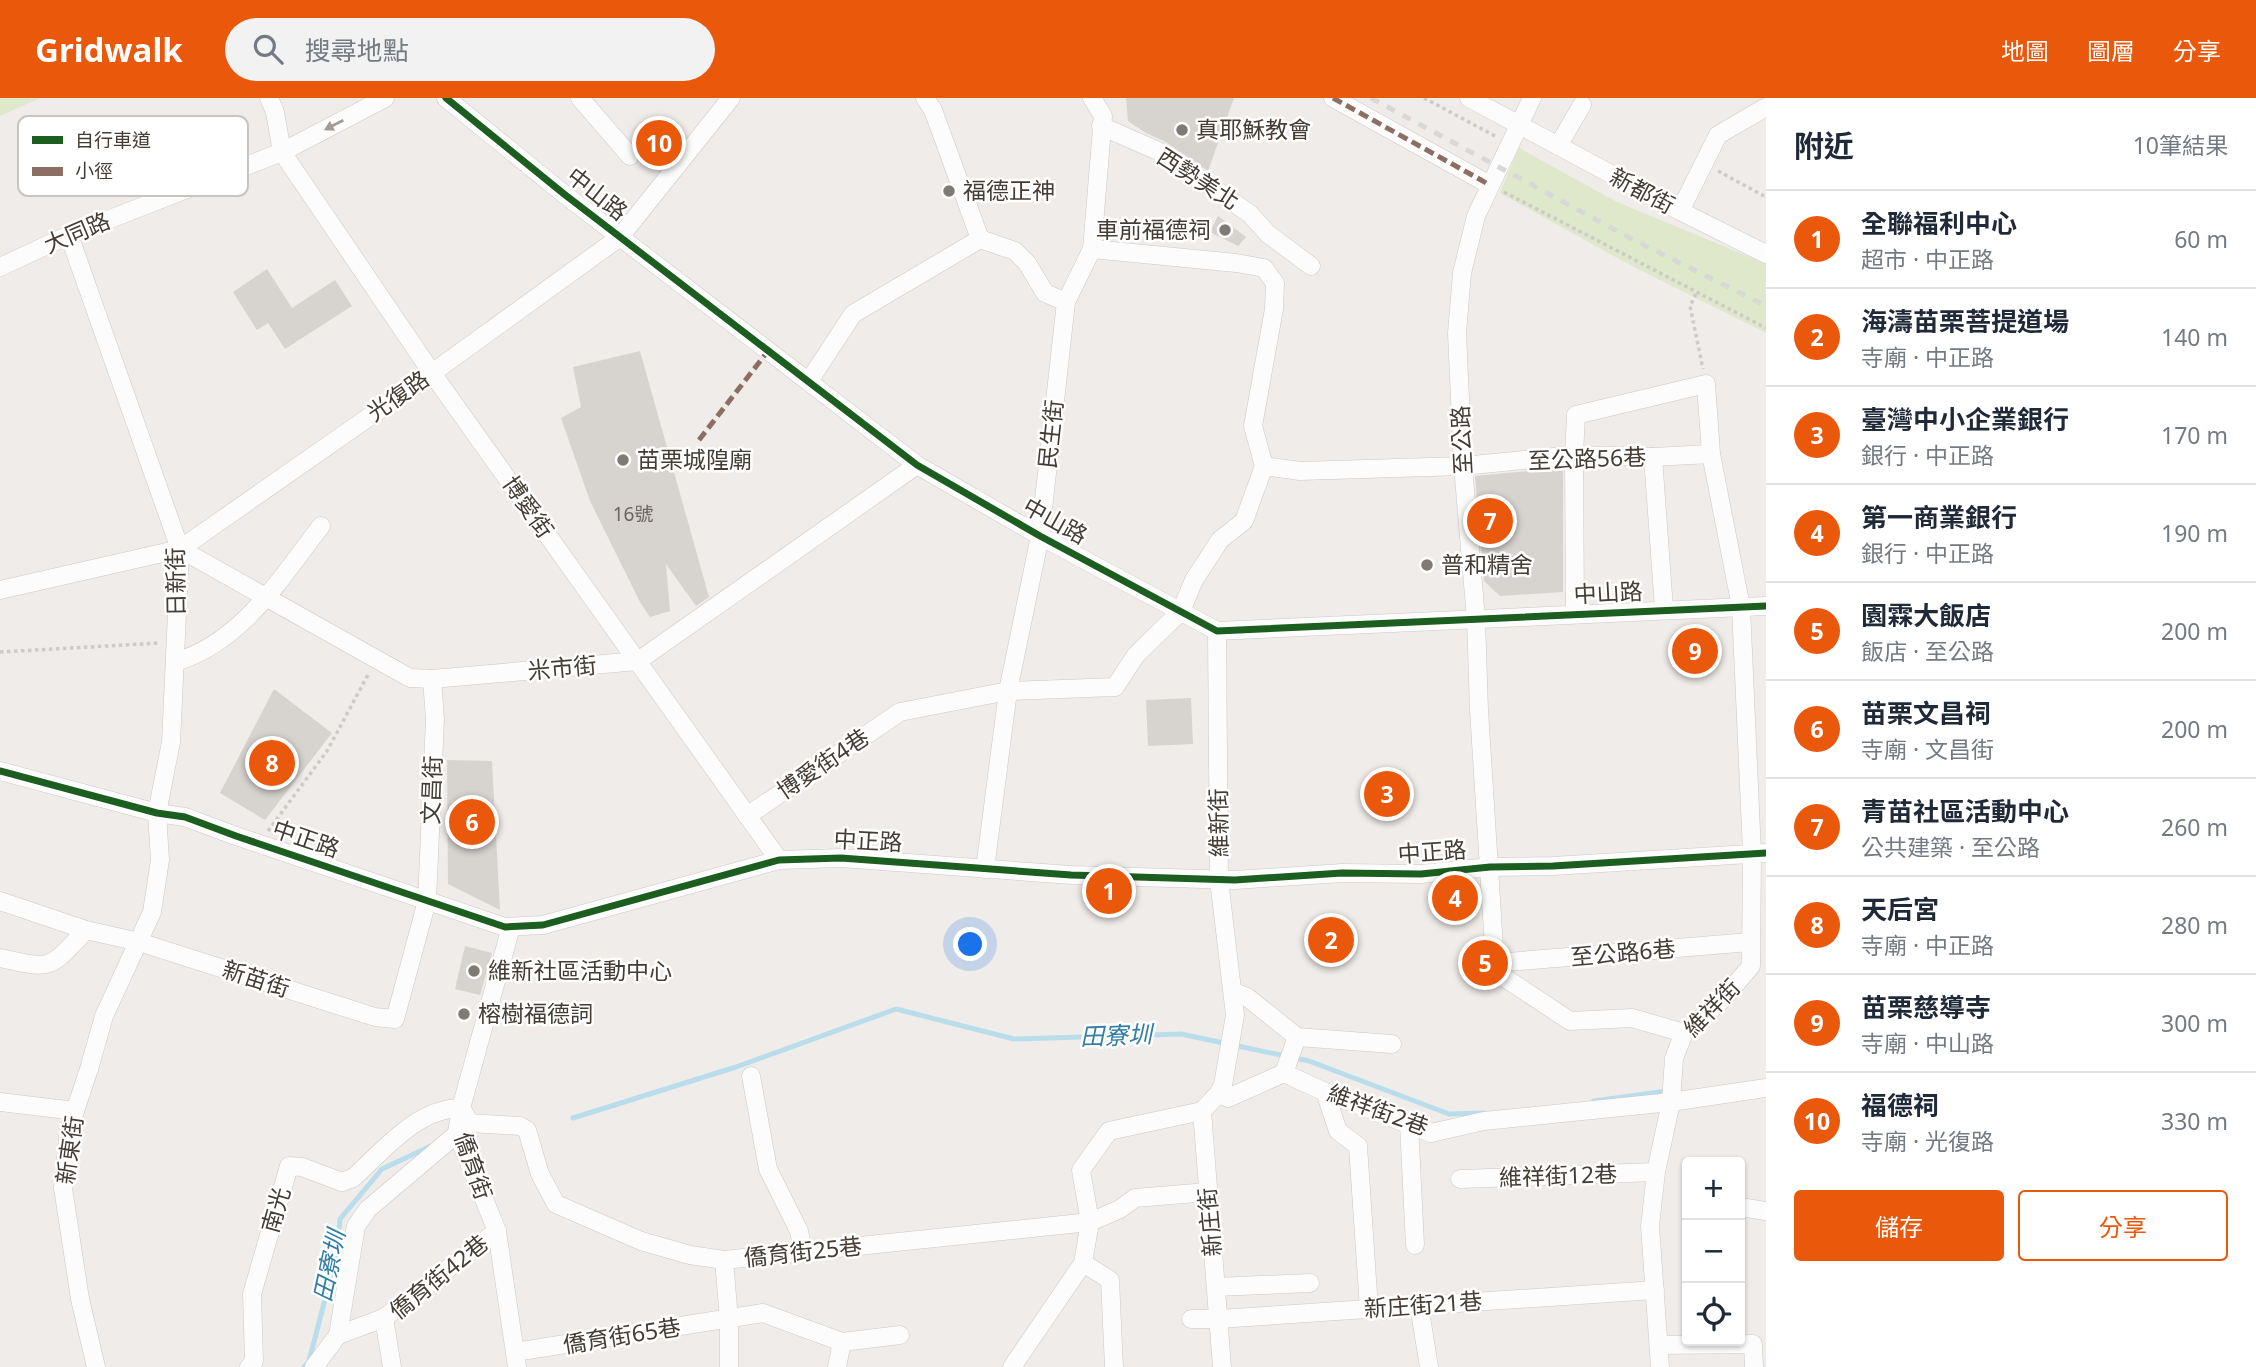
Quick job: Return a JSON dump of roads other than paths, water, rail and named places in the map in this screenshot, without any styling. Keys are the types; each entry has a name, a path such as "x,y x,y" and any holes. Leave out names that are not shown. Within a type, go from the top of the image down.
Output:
{"street":[{"path":"269,98 275,112 282,152"},
{"name":"大同路","path":"248,165 282,152 385,98"},
{"path":"580,98 630,156"},
{"name":"光復路","path":"0,590 180,549 432,373 620,237 731,98"},
{"path":"925,98 933,110 979,239"},
{"path":"1092,98 1103,116 1101,127"},
{"path":"1333,98 1490,185"},
{"name":"新都街","path":"1469,98 1766,254"},
{"name":"至公路","path":"1495,963 1457,333 1462,272 1476,216 1532,98"},
{"name":"中山路","path":"453,100 620,237 917,465 1040,536 1217,631 1766,606"},
{"path":"1558,146 1582,105"},
{"path":"1680,211 1718,135 1766,107"},
{"name":"民生街","path":"985,869 1008,691 1040,536 1066,302 1092,249 1101,127"},
{"name":"西勢美北","path":"1101,127 1158,152 1197,177 1250,214 1268,234 1311,266"},
{"name":"博愛街","path":"282,152 432,373 779,860"},
{"name":"大同路","path":"0,267 69,235 169,196"},
{"name":"日新街","path":"69,235 180,549 171,742 157,813 159,877 152,912 139,942"},
{"path":"809,381 853,314 979,239 1015,251 1027,263 1045,292 1066,302"},
{"path":"1008,691 1115,687 1136,655 1181,611 1194,580 1220,540 1244,521 1264,466 1253,426 1274,309 1275,283 1264,268 1236,262 1092,249"},
{"name":"維祥街","path":"1574,455 1576,415 1706,384 1711,454 1741,607 1759,853 1750,942 1751,966 1722,1000 1684,1034 1674,1058 1671,1102 1656,1172 1650,1226 1660,1367"},
{"name":"至公路56巷","path":"1264,466 1300,471 1463,466 1574,455 1653,457 1711,454"},
{"path":"1574,455 1575,614"},
{"path":"1653,457 1664,609"},
{"path":"638,661 917,465"},
{"path":"175,662 196,656 225,637 266,598 321,526"},
{"name":"米市街","path":"180,549 411,678 432,679 638,661"},
{"name":"維新街","path":"1217,631 1219,880 1235,1014 1220,1089"},
{"name":"文昌街","path":"427,901 435,719 432,679"},
{"name":"博愛街4巷","path":"747,816 900,712 1008,691"},
{"name":"中正路","path":"0,771 157,813 185,817 486,922 511,927 553,923 779,860 841,858 985,869 1219,880 1342,873 1421,874 1490,867 1553,866 1759,853"},
{"name":"新苗街","path":"0,901 86,930 139,942 375,1017 395,1019 427,901"},
{"name":"僑育街","path":"511,927 463,1121 497,1231 516,1360"},
{"path":"0,958 37,967 55,962 86,930"},
{"name":"新東街","path":"96,1367 80,1299 63,1188 69,1129 104,1016 139,942"},
{"name":"至公路6巷","path":"1495,963 1750,942"},
{"path":"1495,963 1502,976 1570,1021 1632,1018 1684,1034"},
{"path":"1233,992 1247,996 1297,1037 1392,1044"},
{"path":"1015,1366 1083,1264 1090,1222 1080,1170 1109,1131 1202,1111 1220,1089 1228,1098 1284,1073 1297,1037"},
{"name":"維祥街2巷","path":"1284,1073 1431,1133 1484,1121 1671,1102 1766,1088"},
{"path":"751,1076 768,1169 799,1231 803,1252"},
{"path":"1325,1092 1338,1131 1359,1146 1369,1309"},
{"path":"0,1102 75,1111"},
{"name":"南光","path":"249,1367 254,1361 252,1294 289,1166 302,1167 342,1182 353,1178 425,1117 450,1108 463,1121"},
{"name":"新庄街","path":"1202,1111 1222,1367"},
{"path":"314,1367 338,1335 356,1226 368,1209 463,1121"},
{"name":"僑育街25巷","path":"463,1121 520,1126 527,1130 540,1174 556,1203 641,1241 690,1255 724,1260 1090,1222 1120,1209 1135,1198 1208,1192"},
{"path":"1409,1124 1415,1245"},
{"name":"維祥街12巷","path":"1460,1179 1656,1172"},
{"path":"1745,1208 1766,1211"},
{"name":"僑育街42巷","path":"392,1367 384,1318 497,1231"},
{"path":"724,1260 729,1320 729,1367"},
{"path":"1083,1264 1110,1280 1114,1367"},
{"path":"1216,1287 1310,1283"},
{"name":"新庄街21巷","path":"1191,1319 1655,1290"},
{"path":"1419,1305 1429,1367"},
{"name":"僑育街65巷","path":"516,1360 763,1314 842,1342"},
{"path":"338,1335 384,1318"},
{"path":"837,1367 842,1342 900,1335"},
{"path":"1659,1345 1753,1344 1754,1367"}],"waterway":[{"name":"田寮圳","path":"573,1118 736,1067 896,1009 1014,1039 1181,1034 1309,1061 1449,1114 1484,1113"},
{"name":"田寮圳","path":"1594,1101 1667,1091"},
{"name":"田寮圳","path":"304,1367 309,1361 337,1253 340,1219 382,1169 431,1146"}],"railway":[{"path":"1371,98 1632,239 1766,306"}],"place":[{"name":"真耶穌教會","path":"1182,130"},
{"name":"福德祠","path":"659,143"},
{"name":"福德正神","path":"949,191"},
{"name":"車前福德祠","path":"1225,230"},
{"name":"苗栗城隍廟","path":"623,460"},
{"name":"青苗社區活動中心","path":"1490,521"},
{"name":"普和精舍","path":"1427,565"},
{"name":"苗栗慈導寺","path":"1695,651"},
{"name":"天后宮","path":"272,763"},
{"name":"臺灣中小企業銀行","path":"1387,794"},
{"name":"苗栗文昌祠","path":"472,822"},
{"name":"全聯福利中心","path":"1109,891"},
{"name":"第一商業銀行","path":"1455,898"},
{"name":"海濤苗栗菩提道場","path":"1331,940"},
{"name":"園霖大飯店","path":"1485,963"},
{"name":"維新社區活動中心","path":"474,971"},
{"name":"榕樹福德詞","path":"464,1014"}]}
